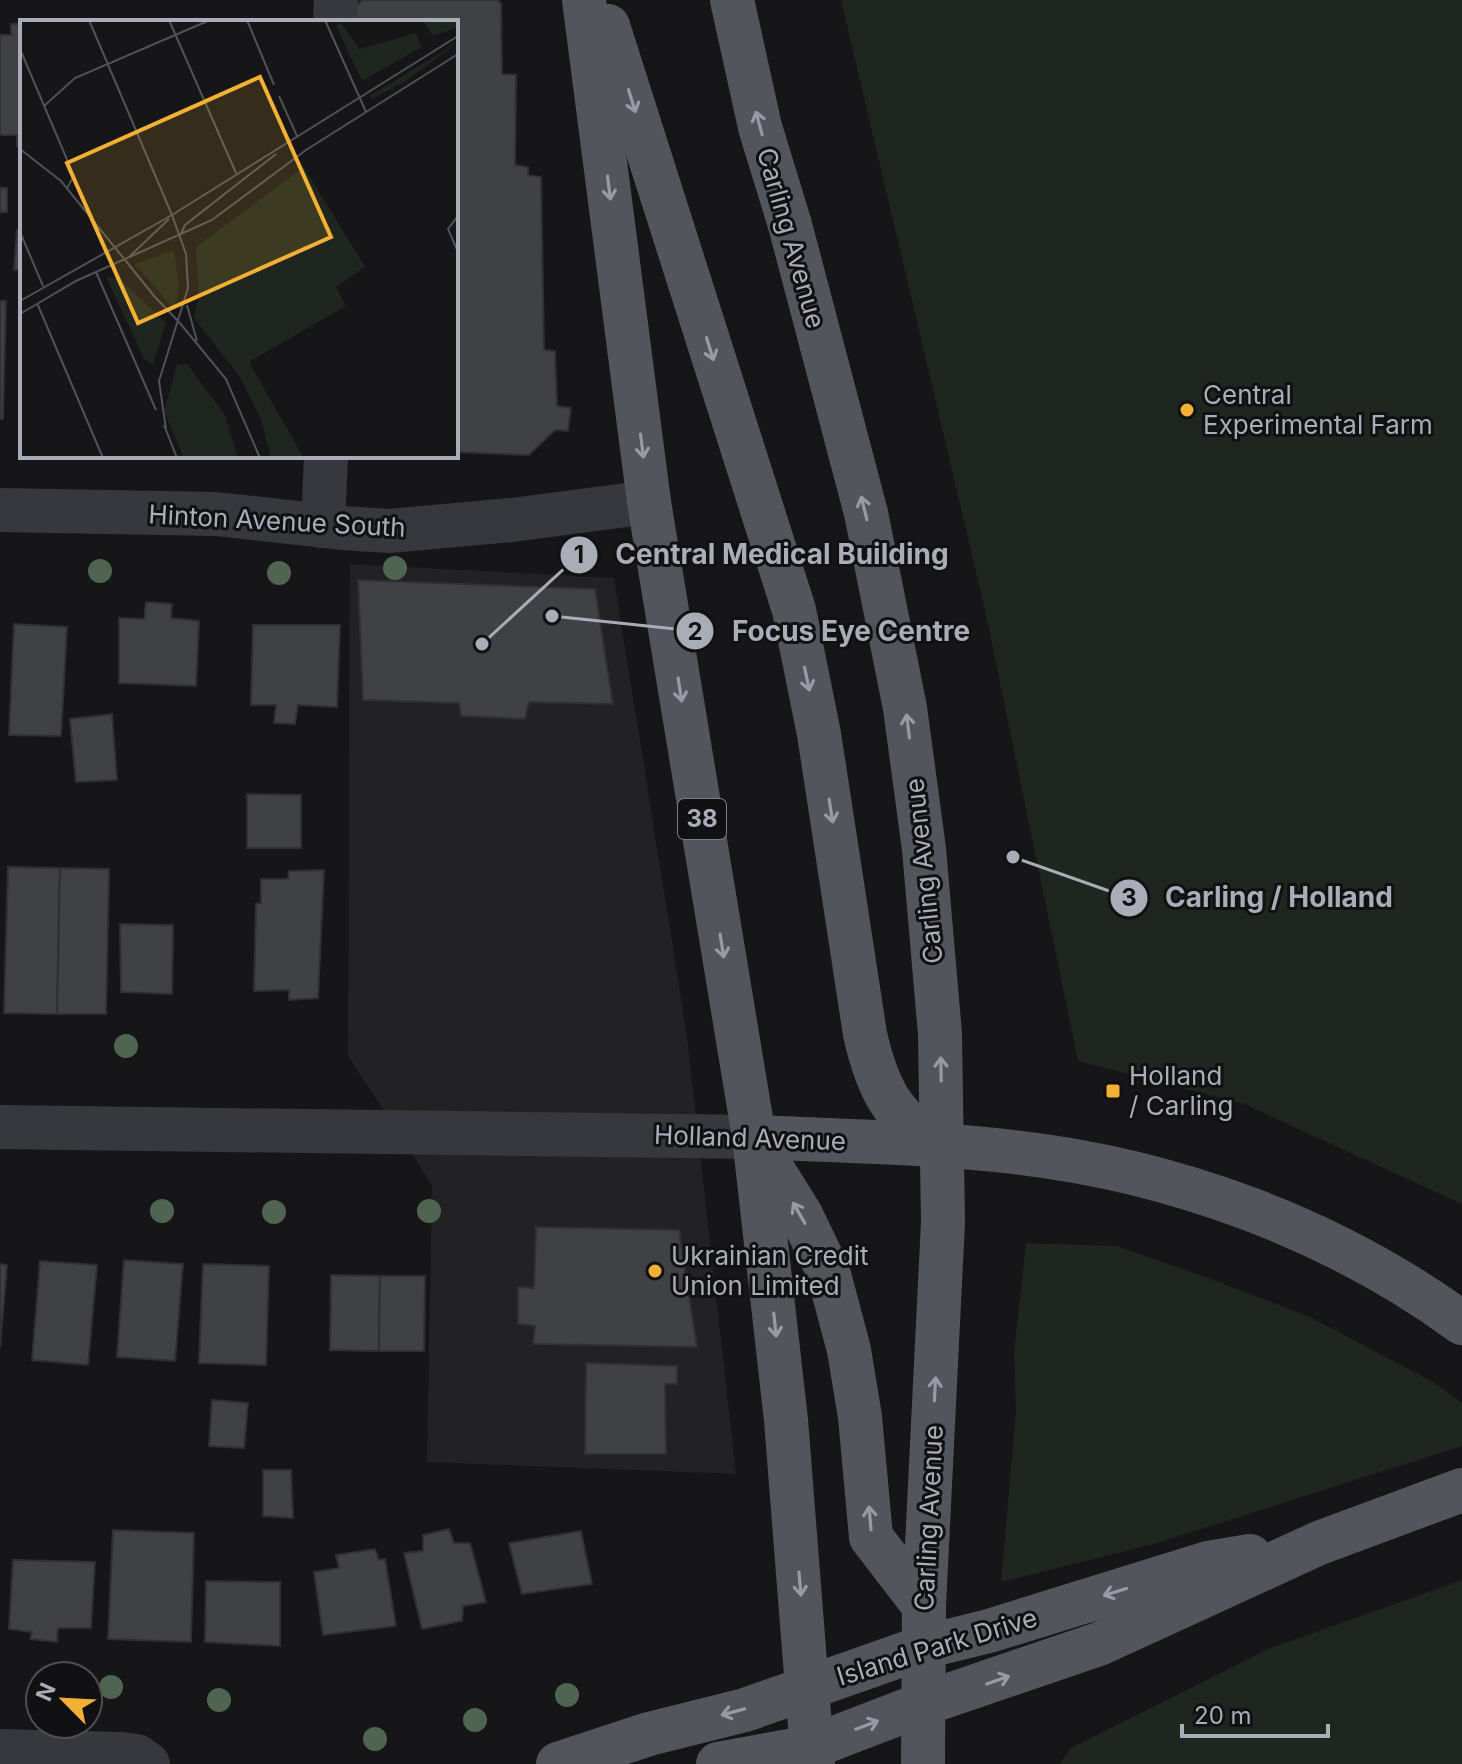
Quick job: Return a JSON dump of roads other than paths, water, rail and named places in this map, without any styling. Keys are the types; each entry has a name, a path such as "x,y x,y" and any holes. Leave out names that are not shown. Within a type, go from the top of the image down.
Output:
{"main road":[{"name":"38","path":"584,0 649,502 754,1137 786,1420 812,1755"},
{"path":"600,0 794,610 819,734 865,1034 874,1070 898,1115 919,1134 941,1147"},
{"name":"Carling Avenue","path":"732,0 760,127 790,225 866,513 905,708 924,849 941,1065 943,1222 924,1627 923,1764"},
{"path":"754,1137 801,1215 828,1271 849,1350 860,1417 871,1537 924,1627"},
{"name":"Holland Avenue","path":"754,1137 1014,1152 1094,1164 1157,1178 1277,1220 1368,1261 1461,1322"},
{"name":"Island Park Drive","path":"718,1764 812,1755 923,1704 1099,1644 1319,1543 1462,1490"},
{"name":"Island Park Drive","path":"558,1764 649,1734 745,1710 807,1689 924,1627 989,1631 1208,1563 1319,1543"}],"street":[{"path":"335,20 336,0"},
{"path":"326,458 332,527"},
{"name":"Hinton Avenue South","path":"0,510 216,514 389,531 512,520 649,502"},
{"name":"Holland Avenue","path":"0,1127 754,1137"},
{"path":"0,1751 121,1754 137,1756 148,1764"}],"place":[{"name":"Central Experimental Farm","path":"1187,410"},
{"name":"Focus Eye Centre","path":"552,616"},
{"name":"Central Medical Building","path":"482,644"},
{"name":"Carling / Holland","path":"1013,857"},
{"name":"Holland / Carling","path":"1113,1091"},
{"name":"Ukrainian Credit Union Limited","path":"655,1271"}]}
